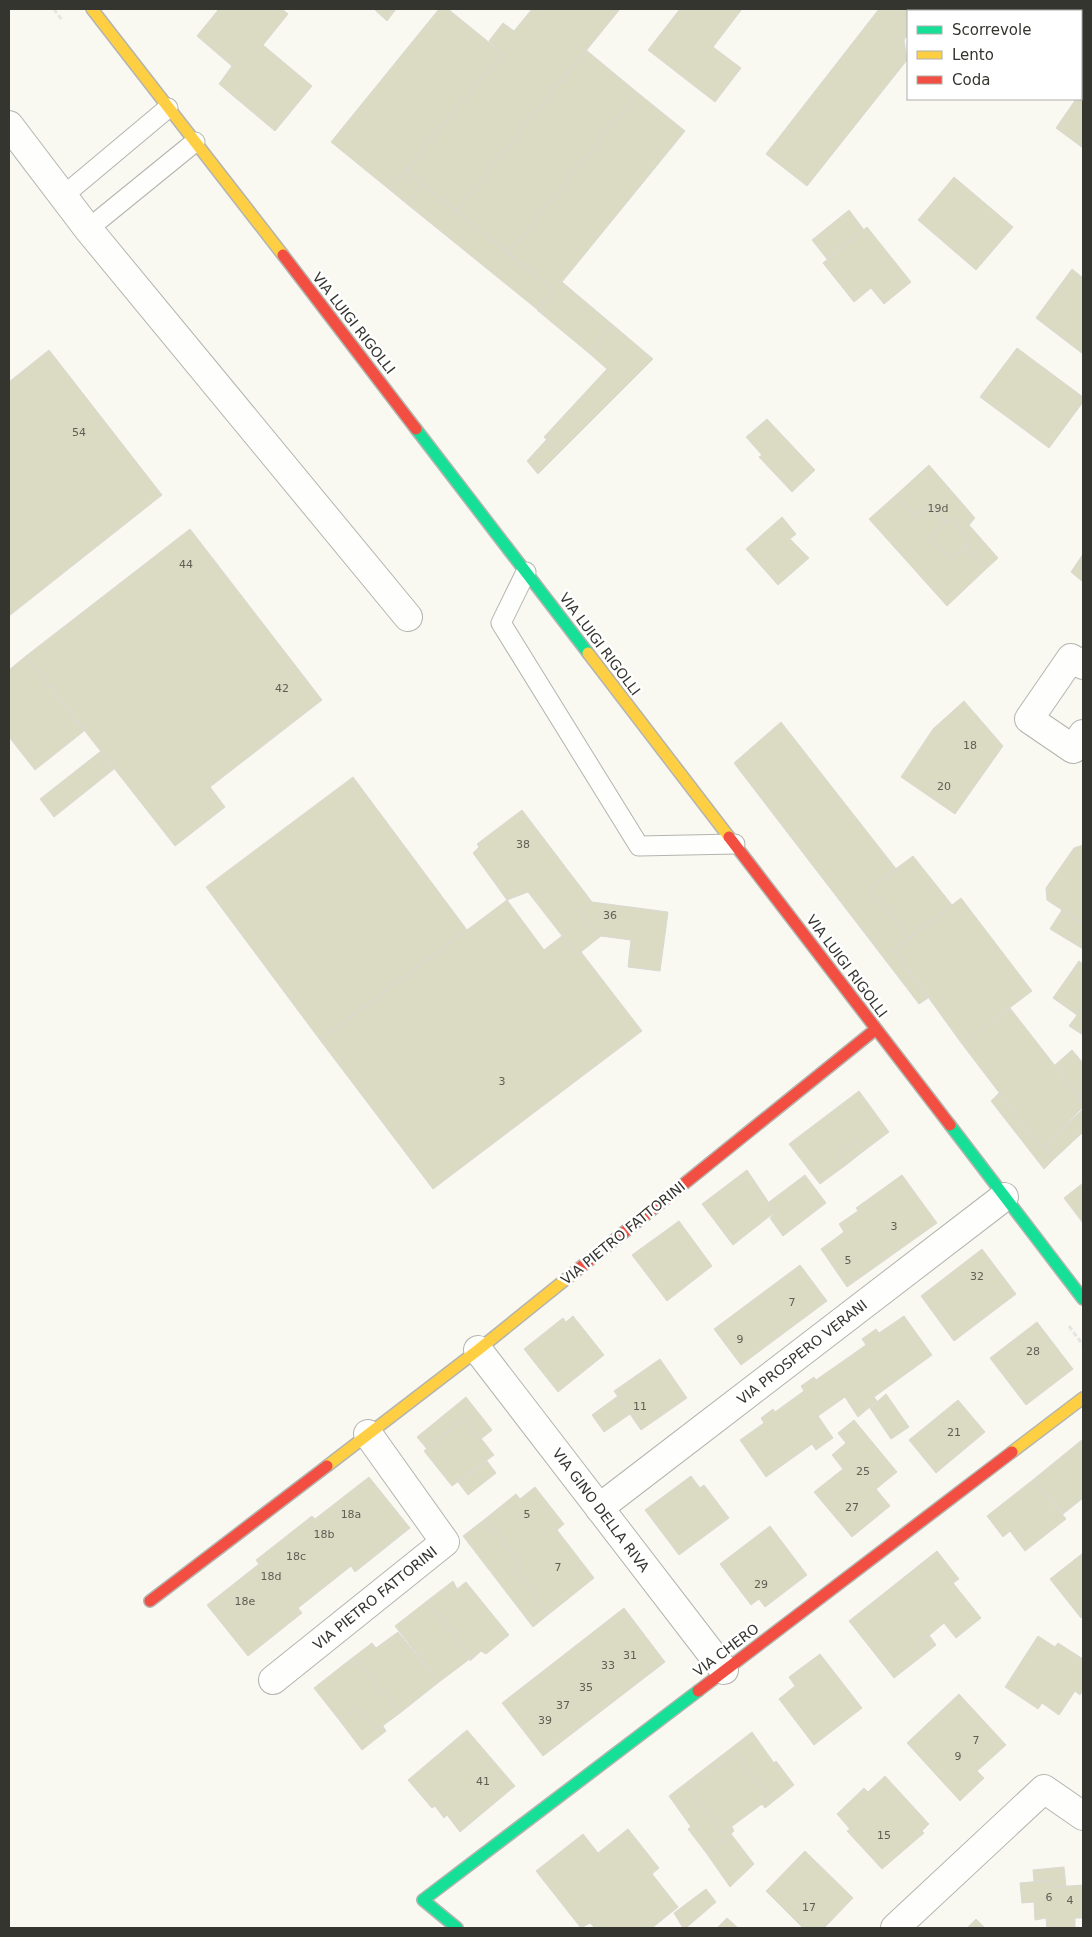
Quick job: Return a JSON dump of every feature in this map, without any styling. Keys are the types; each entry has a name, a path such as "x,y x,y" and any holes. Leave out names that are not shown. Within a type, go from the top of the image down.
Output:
{"street":[{"name":"VIA LUIGI RIGOLLI","path":"92,9 1083,1299"},
{"path":"9,125 88,229 408,618"},
{"path":"1083,665 1070,658 1029,719 1073,749 1083,734"},
{"name":"VIA PIETRO FATTORINI","path":"150,1602 478,1350 876,1029"},
{"name":"VIA PROSPERO VERANI","path":"599,1508 1004,1197"},
{"name":"VIA GINO DELLA RIVA","path":"478,1350 724,1670"},
{"name":"VIA CHERO","path":"457,1928 423,1900 1083,1398"},
{"name":"VIA PIETRO FATTORINI","path":"273,1680 445,1542 368,1434"},
{"path":"895,1928 1044,1789 1083,1816"}],"lane":[{"path":"63,196 168,108"},
{"path":"88,229 195,142"},
{"path":"526,572 501,623 639,846 735,844"}],"building":[{"path":"219,9 282,9 288,14 263,45 312,86 275,131 219,84 232,66 197,36"},
{"path":"374,9 396,9 387,21"},
{"path":"439,9 448,9 502,53 390,190 331,142"},
{"path":"532,9 620,9 456,211 406,170 502,53 489,41 503,23 514,31"},
{"path":"680,9 742,9 713,47 741,68 715,102 648,50"},
{"path":"879,9 944,9 907,10 907,36 904,40 907,60 807,186 766,154"},
{"path":"991,9 1083,9 1083,18 1082,20 1082,10"},
{"path":"586,50 638,93 508,253 456,211"},
{"path":"1083,89 1083,148 1056,128 1075,100 1082,100"},
{"path":"638,93 685,131 562,282 613,325 590,354 537,310 553,289 508,253"},
{"path":"406,170 423,184 407,204 390,190"},
{"path":"954,177 1013,227 976,270 918,220"},
{"path":"423,184 553,289 538,310 407,204"},
{"path":"849,210 864,230 827,259 812,240"},
{"path":"867,227 911,282 884,304 871,288 854,302 823,263"},
{"path":"1072,269 1083,278 1083,354 1036,318"},
{"path":"613,325 653,359 559,453 544,437 607,369 590,354"},
{"path":"1017,348 1083,397 1083,402 1049,448 980,397"},
{"path":"49,350 162,495 9,616 9,382"},
{"path":"767,419 815,470 792,492 759,457 762,455 746,437"},
{"path":"547,439 559,453 538,474 527,461"},
{"path":"929,465 975,518 969,525 998,558 986,569 966,545 971,540 951,518 946,523 929,507 917,518 896,495"},
{"path":"896,495 917,518 929,507 946,523 930,538 950,559 966,545 986,569 947,606 869,519"},
{"path":"782,517 796,534 790,539 809,558 778,585 746,549"},
{"path":"951,518 971,540 950,559 930,538"},
{"path":"190,529 322,700 210,787 225,807 175,846 26,656"},
{"path":"1083,554 1083,582 1071,572"},
{"path":"26,656 84,731 35,770 9,737 9,670"},
{"path":"964,701 1003,746 955,814 901,777 933,729"},
{"path":"781,722 897,870 870,888 909,938 894,950 928,998 919,1004 734,763"},
{"path":"101,751 114,769 54,817 40,799"},
{"path":"353,777 467,930 320,1040 206,887"},
{"path":"522,810 592,902 580,912 601,936 577,955 528,892 507,900 473,853 479,847 477,844"},
{"path":"1083,845 1083,924 1047,900 1046,888 1074,848"},
{"path":"913,856 952,905 909,938 870,888"},
{"path":"961,898 1032,991 962,1044 894,950"},
{"path":"507,900 544,950 562,936 577,955 581,952 642,1031 433,1189 320,1040"},
{"path":"592,902 668,912 660,971 628,967 631,940 601,936 580,912"},
{"path":"1062,910 1083,924 1083,949 1050,929"},
{"path":"1079,961 1083,964 1083,1007 1077,1015 1053,998"},
{"path":"1083,1007 1083,1035 1069,1026"},
{"path":"1010,1008 1081,1099 1079,1101 1083,1107 1045,1147 1042,1144 1040,1146 962,1044"},
{"path":"1072,1050 1083,1063 1083,1107 1079,1101 1081,1099 1055,1065"},
{"path":"859,1091 889,1132 865,1150 856,1139 837,1154 846,1165 820,1184 789,1144"},
{"path":"999,1093 1040,1146 1042,1144 1054,1159 1044,1169 991,1101"},
{"path":"1083,1109 1083,1132 1054,1159 1045,1147"},
{"path":"856,1139 865,1150 846,1165 837,1154"},
{"path":"747,1170 775,1212 733,1245 702,1204"},
{"path":"805,1175 826,1203 783,1236 770,1218 775,1212 769,1202"},
{"path":"902,1175 937,1223 847,1287 821,1249 844,1232 839,1224 858,1211 856,1208"},
{"path":"1083,1183 1083,1223 1064,1198"},
{"path":"679,1221 712,1266 667,1301 632,1255"},
{"path":"982,1249 1016,1294 954,1341 921,1296"},
{"path":"800,1265 827,1301 741,1365 714,1329"},
{"path":"573,1316 604,1355 558,1392 524,1349 563,1318 566,1322"},
{"path":"904,1316 932,1355 874,1397 877,1401 858,1417 845,1397 818,1416 833,1438 816,1450 812,1444 766,1477 740,1440 764,1423 761,1418 773,1409 775,1412 804,1391 801,1386 814,1377 816,1380 866,1345 862,1339 876,1329 879,1333"},
{"path":"1037,1322 1073,1369 1026,1405 990,1358"},
{"path":"660,1359 687,1398 641,1430 614,1391"},
{"path":"886,1394 909,1427 891,1439 870,1408"},
{"path":"618,1396 630,1414 604,1432 592,1415"},
{"path":"466,1397 492,1430 481,1439 465,1418 427,1449 417,1437"},
{"path":"958,1400 985,1432 936,1473 909,1440"},
{"path":"465,1418 494,1455 452,1486 424,1451"},
{"path":"854,1420 897,1472 876,1489 890,1506 852,1537 814,1492 843,1469 832,1455 846,1443 838,1433"},
{"path":"1083,1439 1083,1498 1063,1514 1034,1479"},
{"path":"487,1461 496,1473 468,1495 458,1482"},
{"path":"691,1476 700,1488 704,1485 729,1518 679,1555 645,1510"},
{"path":"369,1477 410,1528 355,1572 351,1566 298,1608 302,1613 248,1656 207,1605 259,1564 256,1560 312,1516 315,1519"},
{"path":"1034,1479 1066,1519 1025,1551 1010,1531 1003,1537 987,1516"},
{"path":"535,1487 564,1524 557,1530 594,1578 549,1614 513,1569 520,1563 485,1519 516,1494 520,1499"},
{"path":"485,1519 520,1563 513,1569 549,1614 533,1627 463,1536"},
{"path":"770,1526 807,1575 765,1607 759,1599 751,1605 720,1564"},
{"path":"937,1551 959,1579 953,1583 981,1618 956,1638 944,1623 919,1644 926,1653 894,1678 849,1621"},
{"path":"1083,1553 1083,1616 1081,1618 1050,1579"},
{"path":"453,1581 457,1589 466,1582 509,1635 486,1654 481,1651 470,1661 471,1658 427,1601"},
{"path":"427,1601 471,1658 439,1682 395,1626"},
{"path":"624,1608 665,1662 543,1756 502,1703"},
{"path":"398,1632 439,1682 400,1713 358,1660 351,1666 347,1662 372,1643 376,1648"},
{"path":"929,1635 936,1645 926,1653 919,1644"},
{"path":"1038,1636 1055,1647 1058,1643 1083,1659 1083,1690 1080,1695 1075,1691 1059,1715 1042,1703 1038,1709 1005,1687"},
{"path":"820,1654 862,1708 814,1745 779,1699 795,1686 789,1677"},
{"path":"358,1660 400,1713 377,1730 358,1707 340,1721 314,1688 347,1662 351,1666"},
{"path":"959,1694 1006,1745 977,1771 984,1778 960,1801 907,1743"},
{"path":"358,1707 377,1730 383,1726 386,1731 362,1750 340,1721"},
{"path":"467,1730 515,1786 460,1832 447,1815 444,1818 435,1806 432,1808 408,1780"},
{"path":"752,1732 774,1763 776,1761 794,1785 765,1808 762,1804 770,1798 736,1752 691,1788 723,1833 732,1827 734,1831 707,1854 688,1829 691,1827 669,1796"},
{"path":"736,1752 770,1798 723,1833 691,1788"},
{"path":"885,1776 929,1824 922,1831 924,1833 882,1869 847,1831 850,1829 837,1814 864,1788 868,1792"},
{"path":"628,1829 659,1868 652,1874 678,1907 652,1928 595,1928 590,1923 581,1928 536,1871 583,1834 598,1853"},
{"path":"731,1834 754,1864 730,1887 707,1854"},
{"path":"805,1851 853,1898 824,1928 803,1928 766,1891"},
{"path":"1064,1867 1066,1887 1054,1887 1053,1880 1034,1881 1033,1870"},
{"path":"1053,1880 1054,1887 1083,1885 1083,1918 1075,1918 1075,1928 1047,1928 1046,1918 1035,1920 1034,1902 1022,1903 1020,1883"},
{"path":"706,1889 716,1902 686,1928 683,1928 674,1913"},
{"path":"727,1918 738,1928 717,1928"},
{"path":"976,1919 985,1928 967,1928"}],"traffic: fast":[{"path":"416,429 588,653"},
{"path":"950,1125 1083,1299"},
{"path":"457,1928 423,1900 698,1691"}],"traffic: slow":[{"path":"92,9 283,255"},
{"path":"588,653 729,837"},
{"path":"327,1466 478,1350 576,1271"},
{"path":"1012,1452 1083,1398"}],"traffic: jam":[{"path":"283,255 416,429"},
{"path":"729,837 950,1125"},
{"path":"576,1271 876,1029"},
{"path":"698,1691 1012,1452"},
{"path":"150,1601 327,1466"}]}
